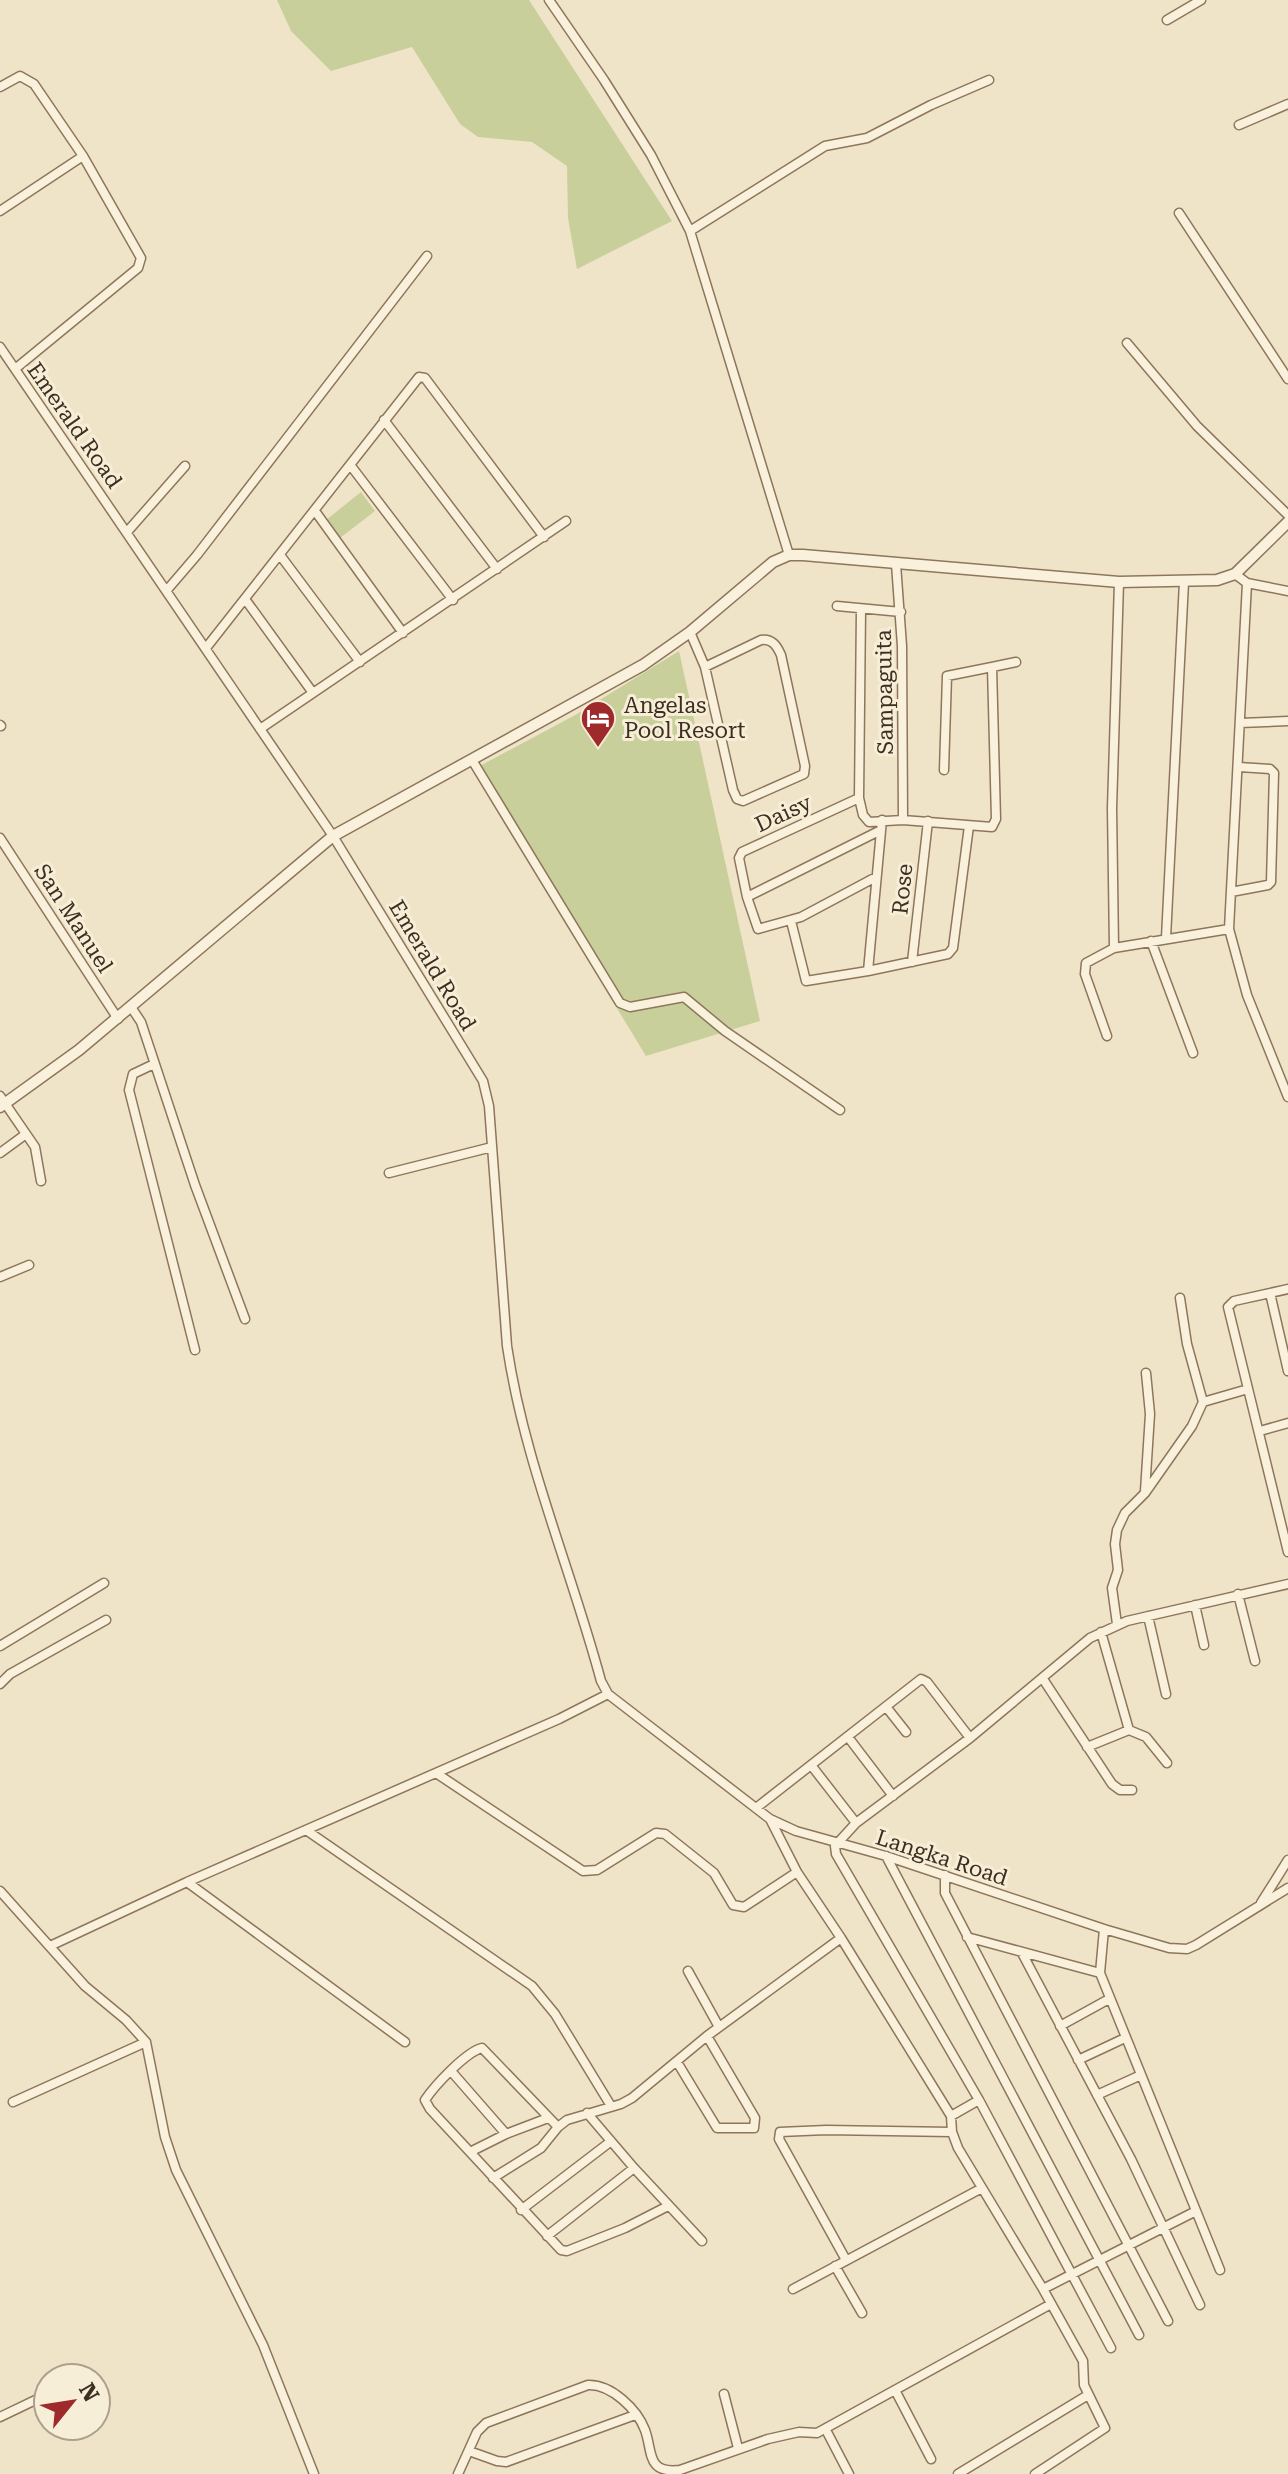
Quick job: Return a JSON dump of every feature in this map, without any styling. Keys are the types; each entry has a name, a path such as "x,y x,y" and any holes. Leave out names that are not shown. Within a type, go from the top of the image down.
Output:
{"street":[{"path":"549,0 651,155 690,231 789,555"},
{"path":"1167,20 1201,0"},
{"path":"0,87 20,76 30,79 83,156 139,253 141,263 15,369"},
{"path":"690,231 825,146 867,138 989,80"},
{"path":"1239,125 1288,104"},
{"path":"0,211 83,156"},
{"path":"1179,213 1288,379"},
{"path":"167,590 427,256"},
{"path":"1127,343 1197,426 1288,515"},
{"name":"Emerald Road","path":"0,347 333,836 483,1081 488,1097 507,1346 516,1397 601,1681 608,1694"},
{"path":"206,648 418,378 423,377 544,537"},
{"path":"384,420 497,569"},
{"path":"127,532 185,466"},
{"path":"351,466 453,600"},
{"path":"315,511 403,633"},
{"path":"260,729 566,521"},
{"path":"41,1181 37,1154 2,1102 58,1067 118,1019 333,836 643,665 690,632 773,562 789,555 1119,582 1217,580 1235,574 1288,522"},
{"path":"280,555 360,662"},
{"name":"Sampaguita","path":"896,564 901,612 903,820"},
{"path":"1235,574 1247,583 1288,591"},
{"path":"1114,948 1112,808 1119,582"},
{"path":"1166,938 1184,582"},
{"path":"1247,583 1229,929 1247,995 1288,1097"},
{"path":"245,599 313,693"},
{"path":"837,606 901,612"},
{"path":"861,609 859,798 867,821 882,825"},
{"path":"690,632 705,667 737,799 743,801 804,774 805,766 781,655 774,643 761,640 705,667"},
{"path":"944,770 947,676 1016,662"},
{"path":"747,897 882,825 903,820 992,827 996,819 992,667"},
{"path":"1240,723 1288,721"},
{"path":"472,760 620,1003 630,1007 684,997 725,1031 840,1110"},
{"path":"1231,892 1271,882 1273,770 1239,767"},
{"name":"Daisy","path":"859,798 740,855 747,897 758,929 791,921 876,877"},
{"name":"Rose","path":"912,962 928,821"},
{"path":"868,971 882,825"},
{"path":"791,921 806,981 948,954 953,948 969,826"},
{"name":"San Manuel","path":"0,838 118,1019"},
{"path":"1107,1036 1084,968 1091,960 1114,948 1229,929"},
{"path":"1151,941 1193,1053"},
{"path":"131,1007 141,1022 195,1185 245,1319"},
{"path":"154,1064 133,1074 129,1090 195,1350"},
{"path":"0,1153 26,1134"},
{"path":"389,1173 492,1147"},
{"path":"0,1277 29,1265"},
{"path":"1288,1289 1228,1304 1288,1552"},
{"path":"1270,1293 1288,1371"},
{"path":"1117,1624 1112,1588 1118,1570 1116,1537 1125,1513 1145,1493 1192,1426 1203,1402 1187,1344 1180,1298"},
{"path":"1145,1493 1150,1414 1146,1373"},
{"path":"1203,1402 1248,1389"},
{"path":"1260,1431 1288,1423"},
{"path":"0,1646 104,1583"},
{"path":"1111,2348 979,2100 836,1854 836,1842 856,1823 970,1738 1079,1646 1101,1632 1117,1624 1148,1616 1288,1584"},
{"path":"1238,1594 1255,1661"},
{"path":"1195,1605 1204,1645"},
{"path":"1148,1616 1166,1694"},
{"path":"0,1684 10,1674 106,1620"},
{"path":"1101,1632 1129,1730"},
{"path":"756,1808 887,1708 918,1680 924,1679 970,1738"},
{"path":"1043,1679 1115,1787 1132,1790"},
{"path":"50,1946 187,1882 559,1719 608,1694"},
{"name":"Langka Road","path":"608,1694 770,1819 787,1828 886,1856 1169,1948 1187,1949 1288,1888"},
{"path":"887,1708 906,1732"},
{"path":"1087,1747 1129,1730 1146,1737 1167,1763"},
{"path":"848,1737 893,1796"},
{"path":"811,1765 856,1823"},
{"path":"436,1773 583,1871 597,1870 656,1833 665,1834 714,1873 733,1905 744,1907 797,1872"},
{"path":"770,1819 797,1872 951,2116 952,2132 958,2148 1083,2361 1082,2377 1105,2430 1035,2474"},
{"path":"306,1830 532,1986 555,2014 611,2106"},
{"path":"886,1856 1139,2335"},
{"path":"1260,1904 1288,1860"},
{"path":"945,1875 944,1889 967,1937 1168,2321"},
{"path":"187,1882 405,2042"},
{"path":"0,1891 85,1986 138,2031 146,2042 165,2137 176,2170 257,2333 314,2474"},
{"path":"1104,1929 1100,1973 1220,2270"},
{"path":"967,1937 1100,1973"},
{"path":"493,2178 541,2148 558,2127 587,2113 632,2098 707,2036 841,1938"},
{"path":"1022,1953 1097,2095 1200,2305"},
{"path":"688,1971 719,2027"},
{"path":"1060,2026 1109,1999"},
{"path":"677,2062 714,2126 720,2130 754,2128 755,2118 707,2036"},
{"path":"1078,2060 1125,2038"},
{"path":"13,2102 146,2042"},
{"path":"558,2127 482,2048 473,2051 426,2097 425,2103 559,2248 567,2251 625,2228 668,2206"},
{"path":"451,2071 506,2134"},
{"path":"1097,2095 1141,2075"},
{"path":"951,2116 979,2100"},
{"path":"587,2113 702,2241"},
{"path":"470,2152 548,2118"},
{"path":"846,2260 779,2139 780,2132 952,2132"},
{"path":"521,2210 610,2142"},
{"path":"547,2236 634,2168"},
{"path":"793,2289 982,2188"},
{"path":"1043,2289 1196,2211"},
{"path":"835,2266 862,2313"},
{"path":"458,2474 477,2432 491,2420 588,2385 611,2391 635,2415 645,2431 649,2455 655,2465 681,2472 738,2448 794,2432 812,2434 826,2430 1051,2304"},
{"path":"895,2390 931,2459"},
{"path":"724,2394 738,2448"},
{"path":"958,2474 1088,2395"},
{"path":"0,2417 32,2402"},
{"path":"469,2451 503,2462 635,2415"},
{"path":"826,2430 849,2474"}],"green space":[{"path":"277,0 529,0 672,221 577,269 568,218 567,166 532,142 478,137 460,124 412,47 331,71 291,31"},
{"path":"361,492 375,511 340,538 326,520"},
{"path":"679,651 760,1021 646,1056 476,768 577,714"}],"place":[{"name":"Angelas Pool Resort","path":"598,749"}]}
